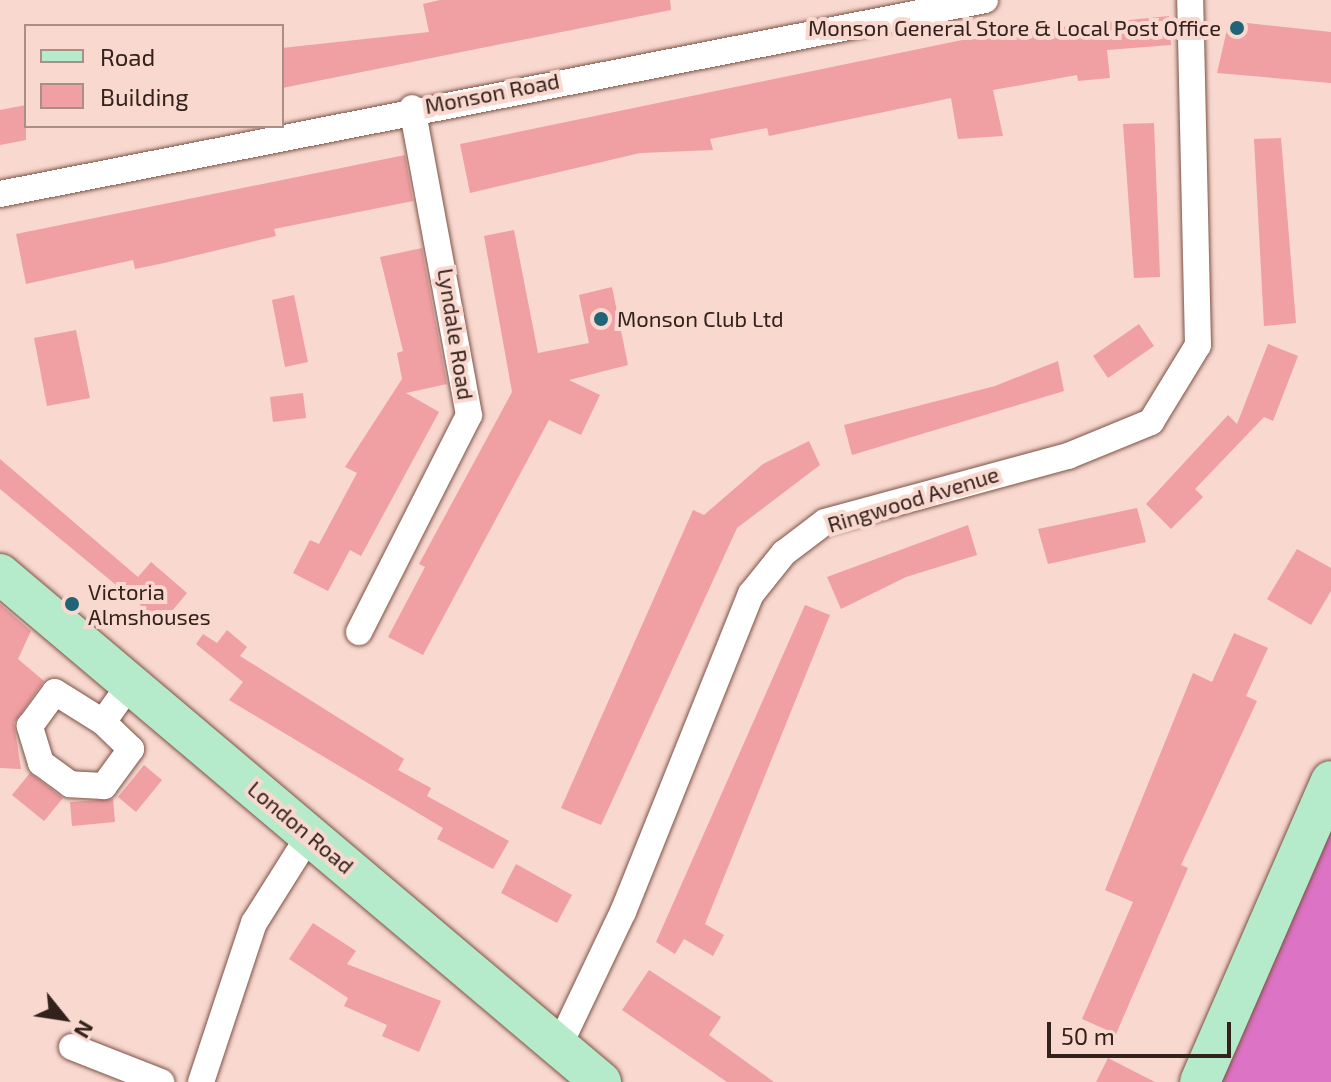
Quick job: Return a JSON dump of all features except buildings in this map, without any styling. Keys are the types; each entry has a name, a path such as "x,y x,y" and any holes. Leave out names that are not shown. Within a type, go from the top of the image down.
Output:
{"main road":[{"name":"London Road","path":"0,574 601,1082"},
{"path":"1200,1082 1331,781"}],"street":[{"name":"Monson Road","path":"0,194 412,108 985,0"},
{"name":"Ringwood Avenue","path":"559,1046 623,912 751,594 784,553 825,522 1068,456 1151,422 1198,345 1190,0"},
{"name":"Lyndale Road","path":"359,632 469,415 412,108"},
{"path":"103,722 130,684"},
{"path":"201,1082 254,923 310,834"},
{"path":"72,1047 161,1082"}],"shaded area":[{"path":"1331,778 1331,1082 1200,1082"}],"place":[{"name":"Monson General Store & Local Post Office","path":"1237,28"},
{"name":"Monson Club Ltd","path":"601,319"},
{"name":"Victoria Almshouses","path":"72,604"}]}
